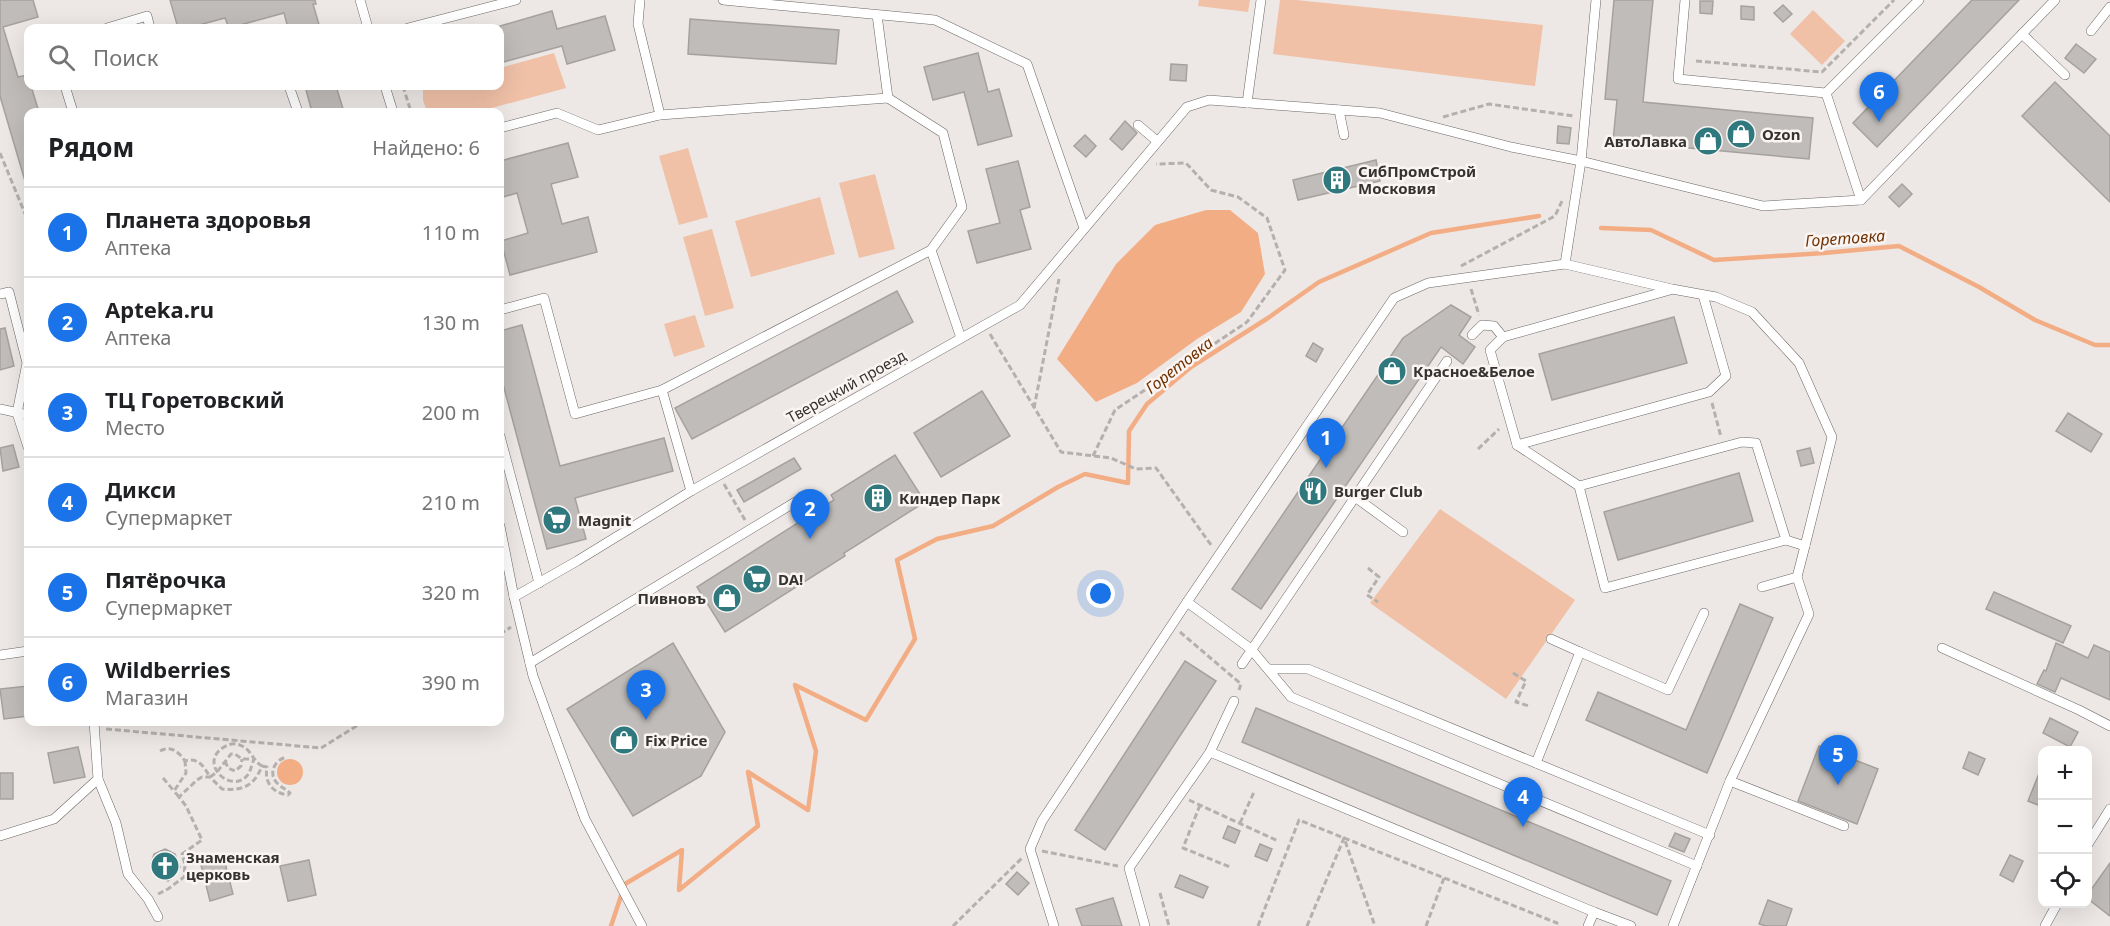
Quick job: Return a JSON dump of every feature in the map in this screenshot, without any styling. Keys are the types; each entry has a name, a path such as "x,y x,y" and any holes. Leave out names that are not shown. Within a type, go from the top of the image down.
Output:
{"lane":[{"path":"360,0 367,24"},
{"path":"423,24 516,0"},
{"path":"640,0 638,24 660,115"},
{"path":"723,0 935,20 1027,64 1084,228"},
{"path":"1246,103 1261,0"},
{"path":"1565,264 1581,161 1596,0"},
{"path":"1685,0 1678,79 1826,93"},
{"path":"1826,93 1919,0"},
{"path":"1826,93 1861,200 2055,0"},
{"path":"2091,31 2110,7"},
{"path":"877,15 888,98"},
{"path":"120,24 147,16 149,24"},
{"path":"2022,34 2065,75"},
{"path":"66,90 72,108"},
{"path":"291,90 297,108"},
{"path":"386,90 392,108"},
{"path":"504,127 557,113 598,130 660,115 888,98 943,133 962,207 931,250 662,390 575,414 544,298 504,309"},
{"name":"Тверецкий проезд","path":"514,597 718,475 1020,305 1187,107 1209,100 1380,113 1511,147 1581,161 1763,206 1861,200"},
{"path":"1339,110 1344,135"},
{"path":"1138,125 1156,141"},
{"path":"931,250 961,338"},
{"path":"1054,926 1030,849 1042,821 1187,602 1394,298 1428,283 1565,264 1672,290 1716,297 1752,312 1799,363 1832,437 1797,577 1809,614 1730,781 1673,926"},
{"path":"1672,290 1503,337 1490,350 1516,445 1579,486 1605,588 1786,540 1805,546"},
{"path":"0,294 9,292 24,351"},
{"path":"1516,445 1709,392 1726,376 1703,295"},
{"path":"1472,335 1482,325 1494,326 1503,337"},
{"path":"1242,664 1447,361"},
{"path":"24,378 17,413 24,435"},
{"path":"662,390 691,491"},
{"path":"0,409 24,415"},
{"path":"1579,486 1724,446 1742,442 1756,443 1786,540"},
{"path":"504,451 539,583"},
{"path":"1355,497 1403,532"},
{"path":"530,663 797,501"},
{"path":"504,546 532,676 585,819 642,926"},
{"path":"1762,587 1797,577"},
{"path":"1187,602 1251,649 1291,697 1697,866"},
{"path":"1551,639 1668,690 1704,613"},
{"path":"1942,648 2110,726"},
{"path":"0,655 24,652"},
{"path":"1536,763 1580,652"},
{"path":"1268,669 1308,669 1710,835"},
{"path":"1145,926 1129,868 1210,752 1234,701"},
{"path":"95,726 98,779 116,823 128,874 148,899 158,917"},
{"path":"1210,752 1631,926"},
{"path":"0,836 54,819 98,779"},
{"path":"1730,781 1844,826"},
{"path":"2092,835 2110,809"},
{"path":"2045,926 2054,908"},
{"path":"1588,926 1594,912"}],"path":[{"path":"1696,61 1822,72 1894,0"},
{"path":"404,90 410,108"},
{"path":"1417,123 1489,104 1585,118"},
{"path":"0,153 24,211"},
{"path":"1093,456 1115,410 1247,322 1285,270 1267,218 1238,197 1211,190 1186,163 1156,163 1149,172"},
{"path":"1460,266 1555,216 1563,198"},
{"path":"1034,408 1058,280 1065,271"},
{"path":"1468,278 1482,325"},
{"path":"984,325 1061,452 1112,458 1136,469 1156,468 1219,556"},
{"path":"1709,392 1724,446"},
{"path":"1478,449 1509,420"},
{"path":"718,475 750,529"},
{"path":"1368,568 1379,577 1367,595 1378,602"},
{"path":"1172,625 1241,684 1234,701"},
{"path":"1513,673 1526,681 1516,702 1528,706"},
{"path":"105,726 321,748 357,726"},
{"path":"254,759 249,774 240,780 225,779 217,772 215,757 221,749 229,744 241,745 262,766 267,767 266,778 272,788 276,792 288,795 290,793 288,790 277,784 273,774 275,763 287,757"},
{"path":"160,751 165,748 176,751 185,761 186,773 174,791"},
{"path":"179,797 197,780 210,777 217,772 231,754 242,759 254,759"},
{"path":"225,761 228,768 235,771 242,759"},
{"path":"185,761 200,762 222,789 244,789 254,782 262,766"},
{"path":"148,899 168,889 184,877 185,864 182,854 202,840 186,806 163,778"},
{"path":"1240,824 1254,792"},
{"path":"1179,796 1278,841"},
{"path":"1200,805 1183,848 1230,867"},
{"path":"1258,926 1299,820 1556,924"},
{"path":"1306,926 1344,838"},
{"path":"1344,838 1375,926"},
{"path":"953,926 1030,849 1129,868"},
{"path":"1425,926 1444,878"},
{"path":"1160,893 1170,926"},
{"path":"1551,926 1556,924"}],"shaded area":[{"path":"1199,0 1250,0 1248,12 1198,6"},
{"path":"1280,0 1543,25 1535,86 1273,54"},
{"path":"1813,10 1845,41 1822,65 1790,34"},
{"path":"554,53 566,88 492,108 426,108 423,90 504,90 504,67"},
{"path":"688,148 708,217 679,225 659,156"},
{"path":"875,174 895,249 859,258 839,183"},
{"path":"820,197 835,254 751,277 735,221"},
{"path":"1206,210 1230,210 1258,233 1265,274 1241,312 1197,339 1137,383 1096,402 1057,359 1116,264 1155,225"},
{"path":"712,229 734,308 705,316 683,237"},
{"path":"695,315 705,347 674,357 664,324"},
{"path":"1440,509 1575,600 1506,699 1370,603"},
{"path":"290,759 299,763 303,772 299,781 290,785 281,781 277,772 281,763"}],"building":[{"path":"0,0 33,0 38,17 3,27 18,77 24,76 24,90 32,90 38,108 24,108 24,178 0,96"},
{"path":"170,0 315,0 316,4 313,4 319,24 287,24 284,13 244,24 227,24 225,18 203,24 177,24"},
{"path":"1614,0 1653,0 1643,102 1813,118 1809,159 1613,141 1617,100 1605,99"},
{"path":"1972,0 2019,0 1877,147 1853,123"},
{"path":"1700,1 1713,1 1712,14 1700,13"},
{"path":"1783,5 1792,14 1783,22 1774,13"},
{"path":"1741,6 1754,7 1754,20 1741,19"},
{"path":"552,11 557,29 605,16 615,50 567,64 562,46 504,62 504,25"},
{"path":"690,19 839,30 836,64 688,54"},
{"path":"2076,44 2096,59 2084,73 2065,58"},
{"path":"978,53 988,92 999,89 1012,136 978,145 964,92 933,100 924,67"},
{"path":"1171,64 1187,65 1186,81 1170,80"},
{"path":"2055,82 2110,136 2110,202 2022,116"},
{"path":"306,90 337,90 343,108 311,108"},
{"path":"1125,121 1137,133 1122,150 1110,139"},
{"path":"1558,126 1571,128 1569,144 1557,143"},
{"path":"1085,135 1096,146 1086,157 1074,146"},
{"path":"568,143 578,177 551,184 562,224 588,217 597,252 510,275 504,252 504,240 528,233 517,193 504,197 504,160"},
{"name":"СибПромСтрой Московия","path":"1376,160 1380,181 1298,200 1293,180"},
{"path":"1018,161 1030,207 1020,210 1031,249 977,263 968,231 1000,223 986,169"},
{"path":"1902,184 1912,194 1899,207 1889,197"},
{"path":"897,291 913,322 692,439 675,408"},
{"path":"1451,305 1471,317 1459,335 1475,347 1463,364 1441,347 1261,609 1232,589 1403,338"},
{"path":"1674,317 1687,363 1552,400 1539,354"},
{"path":"522,325 560,466 664,438 673,471 575,498 586,539 547,549 504,388 504,330"},
{"path":"5,328 14,366 0,370 0,329"},
{"path":"1313,343 1323,349 1316,362 1306,356"},
{"path":"982,391 1010,436 941,477 914,433"},
{"path":"2068,413 2102,434 2091,452 2056,431"},
{"path":"13,445 19,467 3,471 0,448"},
{"path":"1810,448 1814,463 1801,466 1797,451"},
{"path":"895,455 925,502 725,632 697,587 834,500 831,495"},
{"path":"794,458 801,469 744,502 737,490"},
{"path":"1739,473 1753,521 1618,560 1604,512"},
{"path":"1994,592 2071,626 2063,643 1986,609"},
{"path":"1740,604 1773,618 1707,773 1586,720 1598,692 1686,730"},
{"path":"673,643 725,732 701,776 633,816 567,709"},
{"path":"2056,643 2088,658 2094,645 2110,652 2110,700 2061,678 2055,692 2037,684 2044,670 2046,671"},
{"path":"1185,661 1216,681 1105,850 1075,830"},
{"path":"24,686 24,716 4,719 0,689"},
{"path":"1256,708 1671,881 1657,915 1242,742"},
{"path":"2050,718 2078,732 2071,746 2043,733"},
{"path":"1819,746 1878,769 1857,824 1798,801"},
{"path":"78,747 85,777 54,783 48,753"},
{"path":"1969,752 1985,759 1978,775 1963,768"},
{"path":"0,773 13,773 13,799 0,799"},
{"path":"2038,776 2038,805 2028,801"},
{"path":"1228,826 1240,831 1235,843 1223,838"},
{"path":"1675,833 1690,839 1684,852 1669,846"},
{"path":"1260,844 1272,849 1267,861 1255,856"},
{"name":"Знаменская церковь","path":"165,849 175,854 180,867 168,881 154,874 151,864 154,854"},
{"path":"2010,855 2023,861 2013,882 2000,875"},
{"path":"224,859 233,894 210,901 201,865"},
{"path":"309,860 316,895 288,901 280,866"},
{"path":"2110,863 2110,916 2092,902 2092,888"},
{"path":"1017,872 1029,883 1018,895 1006,884"},
{"path":"1180,875 1208,887 1203,898 1175,887"},
{"path":"1113,898 1122,926 1082,926 1076,909"},
{"path":"1768,900 1792,909 1786,926 1759,924"}],"waterway":[{"name":"Горетовка","path":"611,926 625,884 682,850 679,890 758,826 748,772 808,810 816,751 795,685 866,720 915,639 897,560 937,539 993,526 1058,487 1085,474 1128,483 1129,431 1147,404 1191,367 1319,282 1431,233 1539,216"},
{"name":"Горетовка","path":"1601,228 1651,230 1714,260 1899,246 1979,287 2035,320 2095,345 2110,345"}],"place":[{"name":"Wildberries","path":"1879,122"},
{"name":"Ozon","path":"1741,134"},
{"name":"АвтоЛавка","path":"1708,141"},
{"name":"СибПромСтрой Московия","path":"1337,180"},
{"name":"Красное&Белое","path":"1392,371"},
{"name":"Планета здоровья","path":"1326,468"},
{"name":"Burger Club","path":"1313,491"},
{"name":"Киндер Парк","path":"878,498"},
{"name":"Magnit","path":"557,520"},
{"name":"Apteka.ru","path":"810,539"},
{"name":"DA!","path":"757,579"},
{"name":"Пивновъ","path":"727,598"},
{"name":"ТЦ Горетовский","path":"646,720"},
{"name":"Fix Price","path":"624,740"},
{"name":"Пятёрочка","path":"1838,785"},
{"name":"Дикси","path":"1523,827"},
{"name":"Знаменская церковь","path":"165,866"}]}
